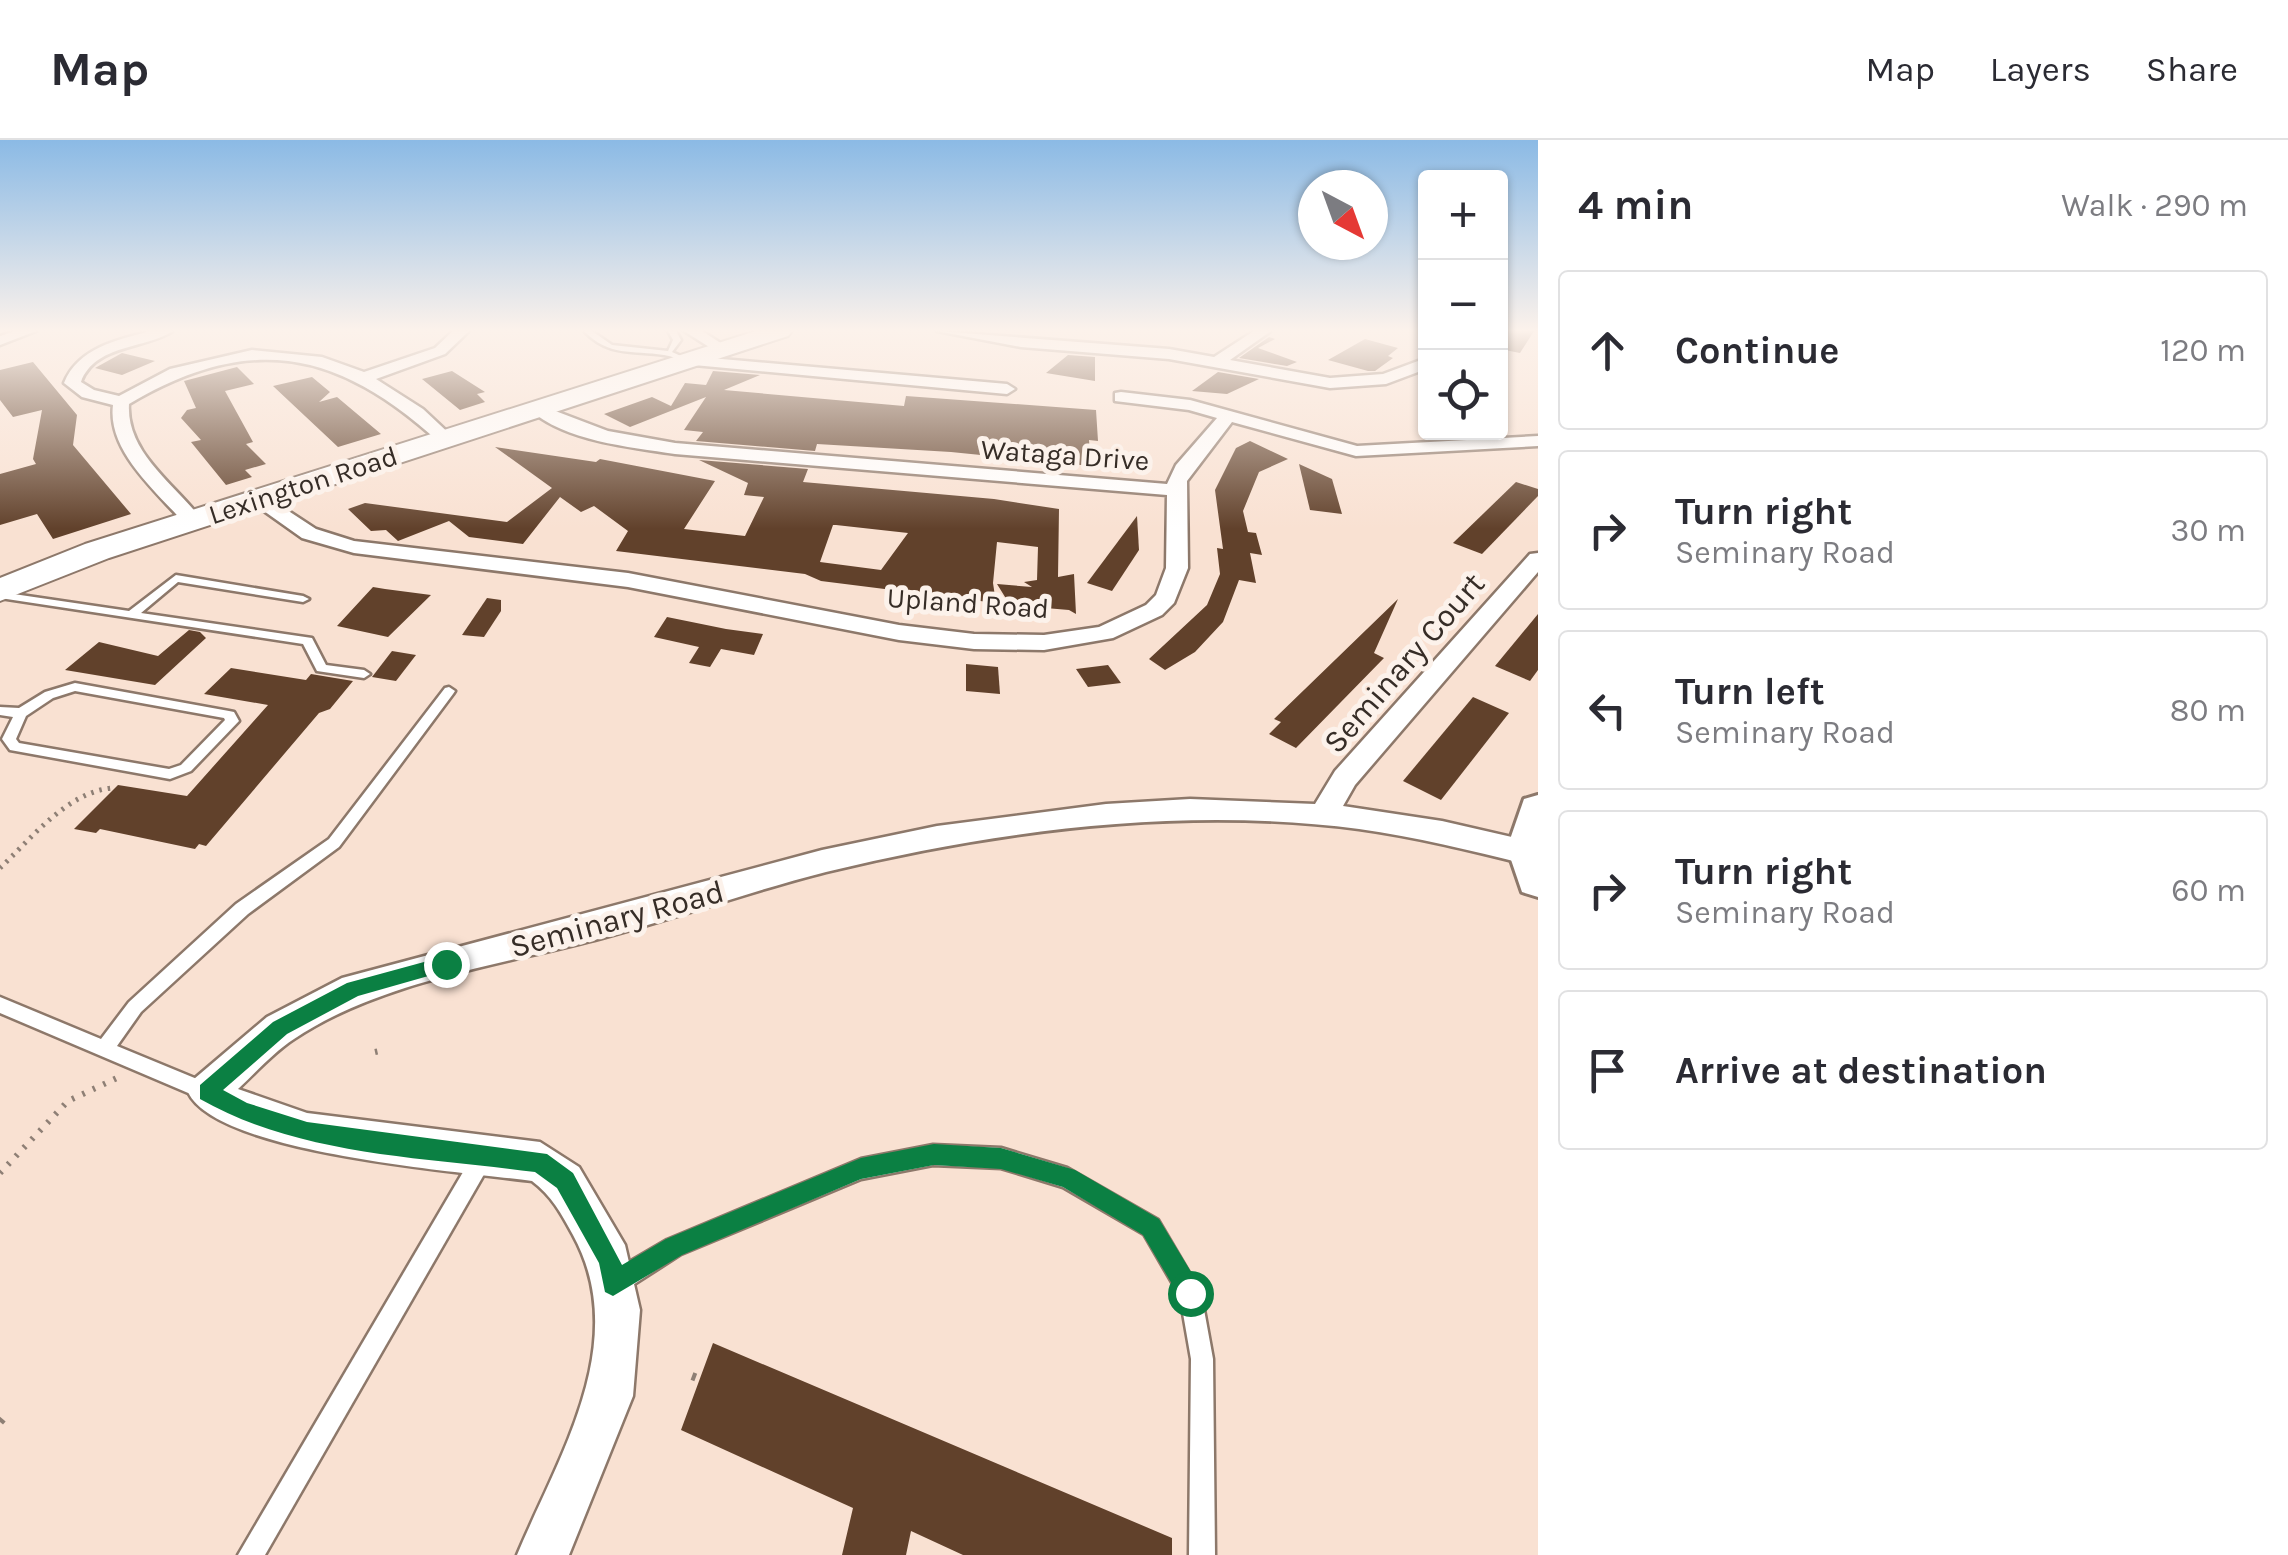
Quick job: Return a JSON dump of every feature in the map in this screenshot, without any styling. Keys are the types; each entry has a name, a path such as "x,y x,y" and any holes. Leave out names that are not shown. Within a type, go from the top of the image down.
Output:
{"main road":[{"name":"Lexington Road","path":"0,592 97,551 565,397"}],"street":[{"path":"103,397 121,402 130,397"},
{"path":"393,397 446,438"},
{"path":"1205,397 1226,416 1327,445 1372,452 1538,441"},
{"path":"121,402 120,428 192,520"},
{"name":"Wataga Drive","path":"537,409 598,434 645,444 924,472 1176,490"},
{"path":"1176,490 1183,469 1226,416"},
{"name":"Upland Road","path":"257,499 294,526 347,546 680,588 892,631 1026,641 1115,630 1162,604 1177,574 1176,490"},
{"name":"Seminary Court","path":"1324,814 1346,778 1538,560"},
{"name":"Seminary Road","path":"207,1092 280,1028 354,989 846,856 1040,818 1208,807 1324,814 1469,836 1533,867"},
{"path":"1533,867 1538,810"},
{"path":"207,1092 242,1112 307,1132 540,1162 565,1181 610,1260 618,1310 610,1396 542,1555"}],"lane":[{"path":"131,614 176,578 303,599"},
{"path":"0,592 308,641 321,668 364,674"},
{"path":"0,710 21,713 48,695 75,688 229,714 232,721 186,768 170,774 15,746 10,738 21,713"},
{"path":"104,1049 135,1008 242,909 334,842 449,691"},
{"path":"0,1005 207,1092"},
{"path":"251,1555 484,1154"},
{"path":"613,1284 674,1247 861,1169 934,1155 1001,1158 1068,1178 1151,1227 1190,1293 1202,1359 1202,1555"}],"path":[{"path":"0,868 78,798 101,786 112,788"},
{"path":"375,1052 384,1050"},
{"path":"0,1173 68,1101 119,1077"}],"building":[{"path":"62,397 77,415 73,445 131,514 53,539 37,514 0,525 0,474 36,464 33,459 42,410 13,417 0,400"},
{"path":"191,397 228,397 253,442 246,444 266,464 245,470 252,477 226,485 191,442 201,440 181,418 187,410 196,408"},
{"path":"285,397 324,397 319,402 337,397 381,434 338,447"},
{"path":"444,397 480,397 485,402 460,410"},
{"path":"652,397 671,406 676,397 706,397 630,427 604,414"},
{"path":"706,397 803,397 904,406 906,397 920,397 1096,410 1098,441 1089,440 1091,466 951,452 817,444 815,451 696,441 703,432 684,430"},
{"path":"1250,441 1288,459 1259,472 1243,511 1248,532 1256,533 1262,555 1250,553 1256,583 1239,580 1223,622 1195,652 1165,670 1149,659 1207,605 1220,574 1217,548 1223,549 1215,490 1236,448"},
{"path":"495,447 596,462 600,459 715,481 684,529 745,536 764,497 744,495 748,483 699,460 808,469 803,482 994,499 1059,509 1058,577 1074,574 1076,614 1069,610 1010,605 997,584 1032,587 1024,582 1037,580 1038,547 997,542 993,583 996,603 616,551 628,531 594,506 581,512 560,497 523,544 469,537 449,521 398,541 386,530 371,531 348,509 365,503 507,522 552,488","holes":["833,525 908,533 881,570 820,562"]},
{"path":"1299,464 1332,479 1342,514 1310,510"},
{"path":"1516,482 1538,489 1538,496 1482,554 1453,543"},
{"path":"1137,516 1139,550 1112,591 1087,583"},
{"path":"373,587 431,595 388,637 337,626"},
{"path":"487,598 501,600 501,611 484,637 462,635"},
{"path":"1398,599 1374,653 1384,658 1296,748 1269,734 1281,722 1274,719"},
{"path":"1538,614 1538,670 1530,681 1495,666"},
{"path":"667,617 763,634 754,655 721,649 710,667 689,663 699,647 654,637"},
{"path":"189,630 206,638 155,685 65,670 99,642 158,656"},
{"path":"392,651 416,655 396,681 372,677"},
{"path":"966,664 998,667 1000,694 966,691"},
{"path":"1108,665 1121,683 1088,687 1076,669"},
{"path":"231,668 306,680 311,674 353,681 330,709 319,713 206,846 199,844 195,849 100,829 96,833 74,829 118,785 187,796 268,705 204,694"},
{"path":"1473,697 1509,713 1441,800 1403,781"},
{"path":"713,1343 1172,1538 1172,1555 963,1555 911,1531 906,1555 842,1555 853,1508 681,1430"}],"route":[{"path":"446,964 354,989 280,1028 207,1092 242,1112 307,1132 540,1162 565,1181 610,1260 613,1284 674,1247 861,1169 934,1155 1001,1158 1068,1178 1151,1227 1190,1293"}]}
